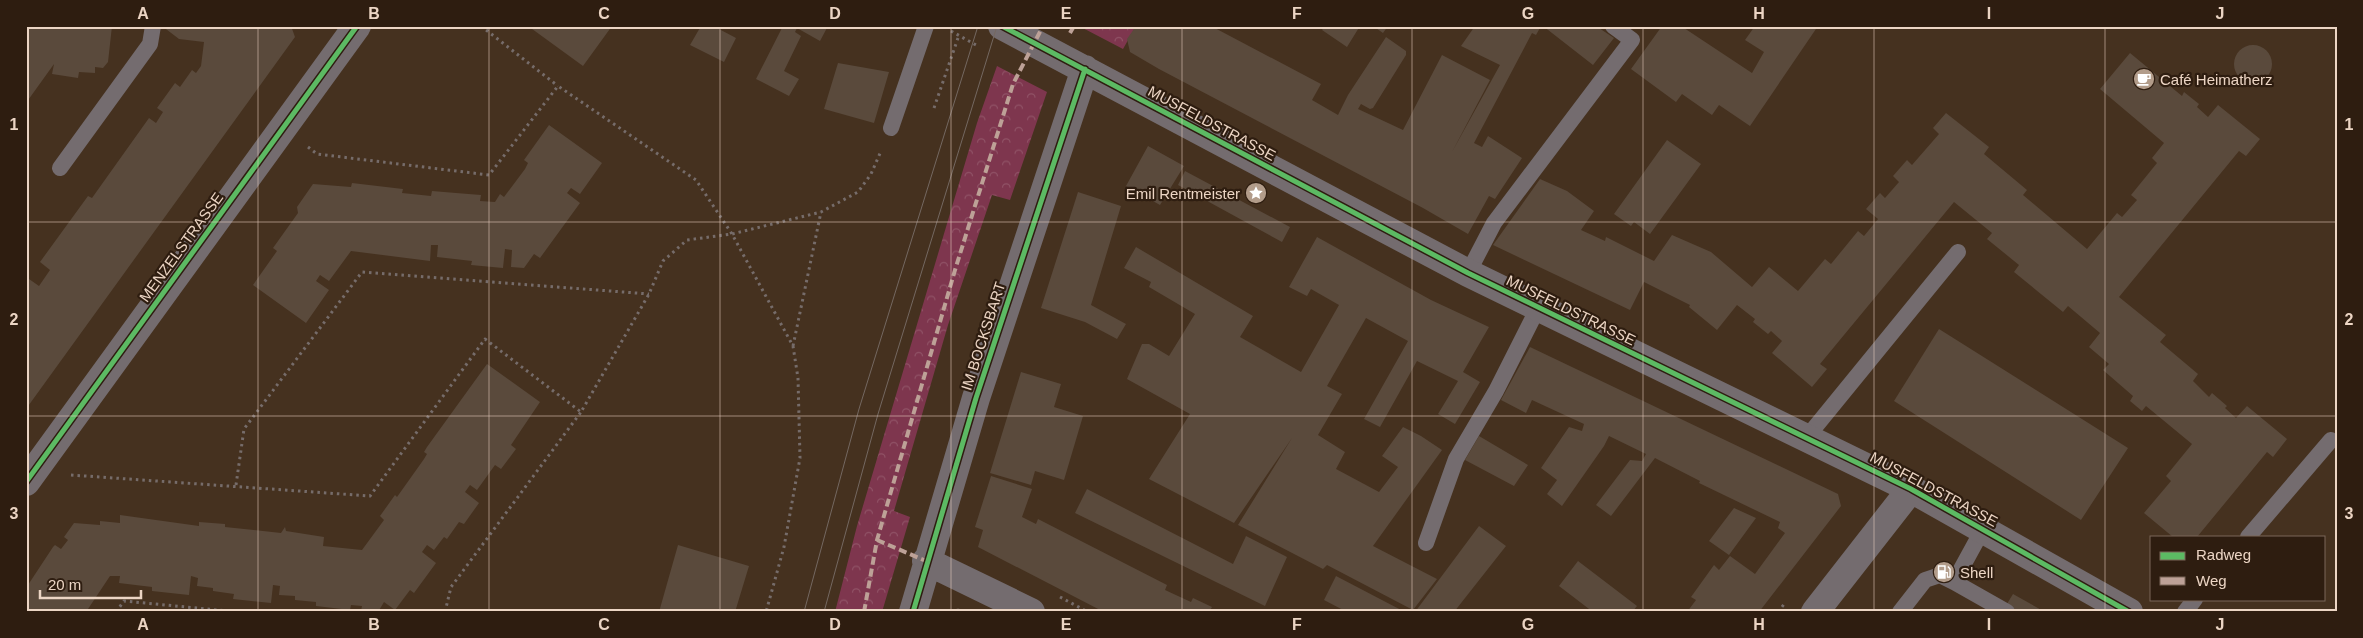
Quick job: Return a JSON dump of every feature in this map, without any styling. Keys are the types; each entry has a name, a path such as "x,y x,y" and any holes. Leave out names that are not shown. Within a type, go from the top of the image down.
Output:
{"street":[{"name":"MENZELSTRASSE","path":"26,482 357,26"},
{"name":"MUSFELDSTRASSE","path":"1002,26 1468,273 1911,489 1983,529 2116,608"},
{"name":"IM BOCKSBART","path":"913,612 926,561 979,389 1085,69"},
{"path":"1815,612 1911,489"},
{"path":"926,561 1031,612"}],"lane":[{"path":"60,168 150,44 153,26"},
{"path":"891,128 926,26"},
{"path":"1468,273 1494,223 1632,40 1613,26"},
{"path":"1807,437 1958,252"},
{"path":"1426,543 1456,459 1496,392 1538,308"},
{"path":"2249,536 2331,440"},
{"path":"1954,582 1983,529"},
{"path":"1900,612 1925,580 1940,575 1954,582 1987,607 2007,612"},
{"path":"2185,612 2194,600"}],"path":[{"path":"481,26 558,86 696,180 732,234 793,346 798,378 800,458 784,547 766,612"},
{"path":"934,108 959,35"},
{"path":"306,145 317,154 489,175 558,86"},
{"path":"445,612 451,587 581,412 649,294 663,261 687,240 732,234 821,212 858,192 871,174 891,128"},
{"path":"793,346 821,212"},
{"path":"236,485 244,430 362,272 649,294"},
{"path":"68,474 370,496 485,339 581,412"},
{"path":"116,612 124,601 238,612"}],"green space":[{"path":"1079,26 1136,26 1123,49"},
{"path":"997,66 1047,92 1010,200 992,195 948,325 894,511 910,517 882,612 835,612 857,526 977,123"}],"building":[{"path":"26,26 112,26 108,62 103,68 95,67 95,73 79,72 78,78 52,74 54,64 26,103"},
{"path":"162,26 291,26 295,37 26,409 26,284 29,279 39,286 50,270 40,262 88,196 92,198 149,118 156,123 163,112 157,108 175,83 180,87 192,70 196,73 201,66 204,42 179,39"},
{"path":"528,26 612,26 583,66"},
{"path":"701,26 720,26 719,29 736,38 724,62 690,45"},
{"path":"783,26 828,26 820,41 797,28 795,32 801,36 784,71 799,79 789,96 756,79"},
{"path":"1136,26 1211,26 1321,84 1312,100 1338,115 1348,95 1386,37 1406,51 1406,55 1373,108 1370,109 1361,104 1358,109 1403,130 1442,55 1490,80 1452,152 1500,65 1461,46 1475,26 1541,26 1536,35 1532,33 1474,143 1482,147 1488,136 1522,158 1495,199 1489,196 1468,234 1423,208 1130,52 1127,39"},
{"path":"1325,26 1360,26 1347,47 1322,30"},
{"path":"1373,26 1388,26 1383,33"},
{"path":"1543,26 1596,26 1614,38 1593,65"},
{"path":"1662,26 1681,26 1752,73 1764,52 1745,40 1755,26 1818,26 1750,126 1719,105 1712,115 1682,94 1676,102 1631,69"},
{"path":"2253,45 2266,51 2272,64 2266,77 2253,83 2240,77 2234,64 2240,51"},
{"path":"2130,53 2182,96 2184,92 2199,104 2197,107 2208,117 2218,105 2260,139 2246,156 2239,151 2119,297 2166,335 2160,342 2198,374 2193,381 2209,397 2212,393 2227,406 2225,408 2236,418 2247,406 2287,439 2273,457 2267,452 2198,536 2172,536 2144,513 2171,481 2166,476 2192,444 2146,406 2142,411 2130,401 2133,396 2103,370 2109,364 2089,347 2100,333 2068,306 2063,312 2014,272 2019,265 1987,239 1992,233 1954,202 1820,364 1827,369 1812,387 1772,353 1782,341 1771,331 1768,334 1753,322 1755,319 1737,305 1717,330 1689,307 1690,305 1644,282 1630,310 1493,245 1540,179 1567,191 1594,211 1581,230 1605,241 1606,237 1654,261 1672,235 1711,252 1752,287 1769,267 1798,291 1825,259 1831,264 1858,231 1864,236 1878,219 1866,209 1880,193 1885,198 1899,182 1893,176 1907,160 1912,165 1939,134 1933,128 1946,113 1989,147 1984,154 2027,190 2023,195 2087,249 2117,213 2122,217 2137,200 2131,195 2157,163 2152,158 2164,143 2100,89"},
{"path":"838,63 889,72 874,123 824,109"},
{"path":"549,125 602,163 580,194 571,188 567,193 580,203 540,258 534,254 524,268 511,267 512,250 505,249 503,268 471,265 472,261 437,257 438,245 431,245 430,261 351,251 329,281 320,275 316,281 329,290 306,323 253,285 277,251 273,248 298,213 297,207 313,184 351,187 352,183 403,189 402,193 431,196 432,191 481,195 480,201 495,202 500,194 504,197 525,169 528,163 524,160"},
{"path":"1667,140 1701,164 1650,234 1634,222 1631,226 1614,214"},
{"path":"1148,146 1184,166 1160,205 1126,186"},
{"path":"1185,171 1290,227 1282,242 1178,185"},
{"path":"1078,192 1121,206 1091,305 1126,324 1117,339 1085,322 1041,308"},
{"path":"1317,237 1431,300 1489,327 1463,372 1480,382 1455,424 1438,414 1458,381 1417,361 1380,427 1364,419 1408,341 1366,318 1327,386 1342,394 1318,435 1345,452 1336,469 1379,492 1398,467 1382,456 1403,427 1442,450 1373,546 1437,579 1413,610 1327,565 1323,569 1238,525 1292,438 1234,523 1149,479 1190,414 1127,379 1142,344 1149,344 1169,356 1195,314 1149,287 1151,282 1124,268 1136,247 1253,316 1240,337 1301,372 1339,305 1311,289 1307,296 1289,287"},
{"path":"1939,329 2128,448 2081,520 1894,401"},
{"path":"1530,347 1838,494 1841,506 1759,612 1687,612 1696,600 1691,597 1714,565 1719,570 1730,556 1755,574 1785,533 1778,528 1780,522 1699,483 1700,481 1655,458 1611,516 1596,505 1630,460 1642,461 1646,454 1609,436 1562,506 1547,494 1557,480 1541,468 1569,427 1582,431 1584,424 1532,400 1526,413 1501,400"},
{"path":"487,364 540,402 511,445 516,449 501,469 495,465 477,490 470,485 465,492 479,503 464,524 459,522 447,539 444,537 434,550 427,545 422,552 436,563 414,593 410,590 395,610 384,602 378,612 361,611 362,606 351,605 350,610 316,606 316,602 295,600 295,596 279,595 280,586 273,585 271,603 233,599 234,594 213,591 213,588 197,586 198,578 191,576 189,595 152,591 152,587 119,583 120,576 110,576 86,612 26,612 26,588 53,547 55,545 61,549 68,540 64,537 74,523 100,525 100,521 120,523 120,515 199,526 199,522 225,524 225,527 281,533 285,527 286,531 324,537 323,546 362,550 384,520 380,516 395,495 397,497 424,459 427,454 424,452 427,447"},
{"path":"1021,372 1061,384 1054,407 1083,416 1064,480 1035,471 1031,485 990,473"},
{"path":"1479,436 1528,465 1514,486 1465,460"},
{"path":"991,476 1032,489 1022,517 1036,524 1038,519 1167,585 1165,590 1191,602 1193,598 1212,607 1209,612 1104,612 978,547 983,530 975,527"},
{"path":"1087,489 1233,564 1246,536 1287,557 1265,606 1075,513"},
{"path":"1734,508 1756,518 1729,555 1709,541"},
{"path":"1479,526 1506,546 1454,612 1415,612"},
{"path":"678,545 749,566 735,612 659,612"},
{"path":"1578,561 1637,606 1632,612 1593,612 1559,586"},
{"path":"1336,576 1405,612 1347,612 1324,600"},
{"path":"2013,594 2045,612 2002,612"},
{"path":"958,608 966,612 950,612"}],"tram line":[{"path":"804,612 859,409 978,26"},
{"path":"824,612 878,414 997,26"}],"marked path":[{"path":"864,612 877,540 955,270 1013,84 1043,26"},
{"path":"1070,33 1074,26"},
{"path":"877,540 926,561"}],"cycle path":[{"path":"26,482 357,26"},
{"path":"1002,26 1468,273 1911,489 2129,612"},
{"path":"913,612 976,398 1085,69"}],"place":[{"name":"Café Heimatherz","path":"2144,79"},
{"name":"Emil Rentmeister","path":"1256,193"},
{"name":"Shell","path":"1944,572"}]}
